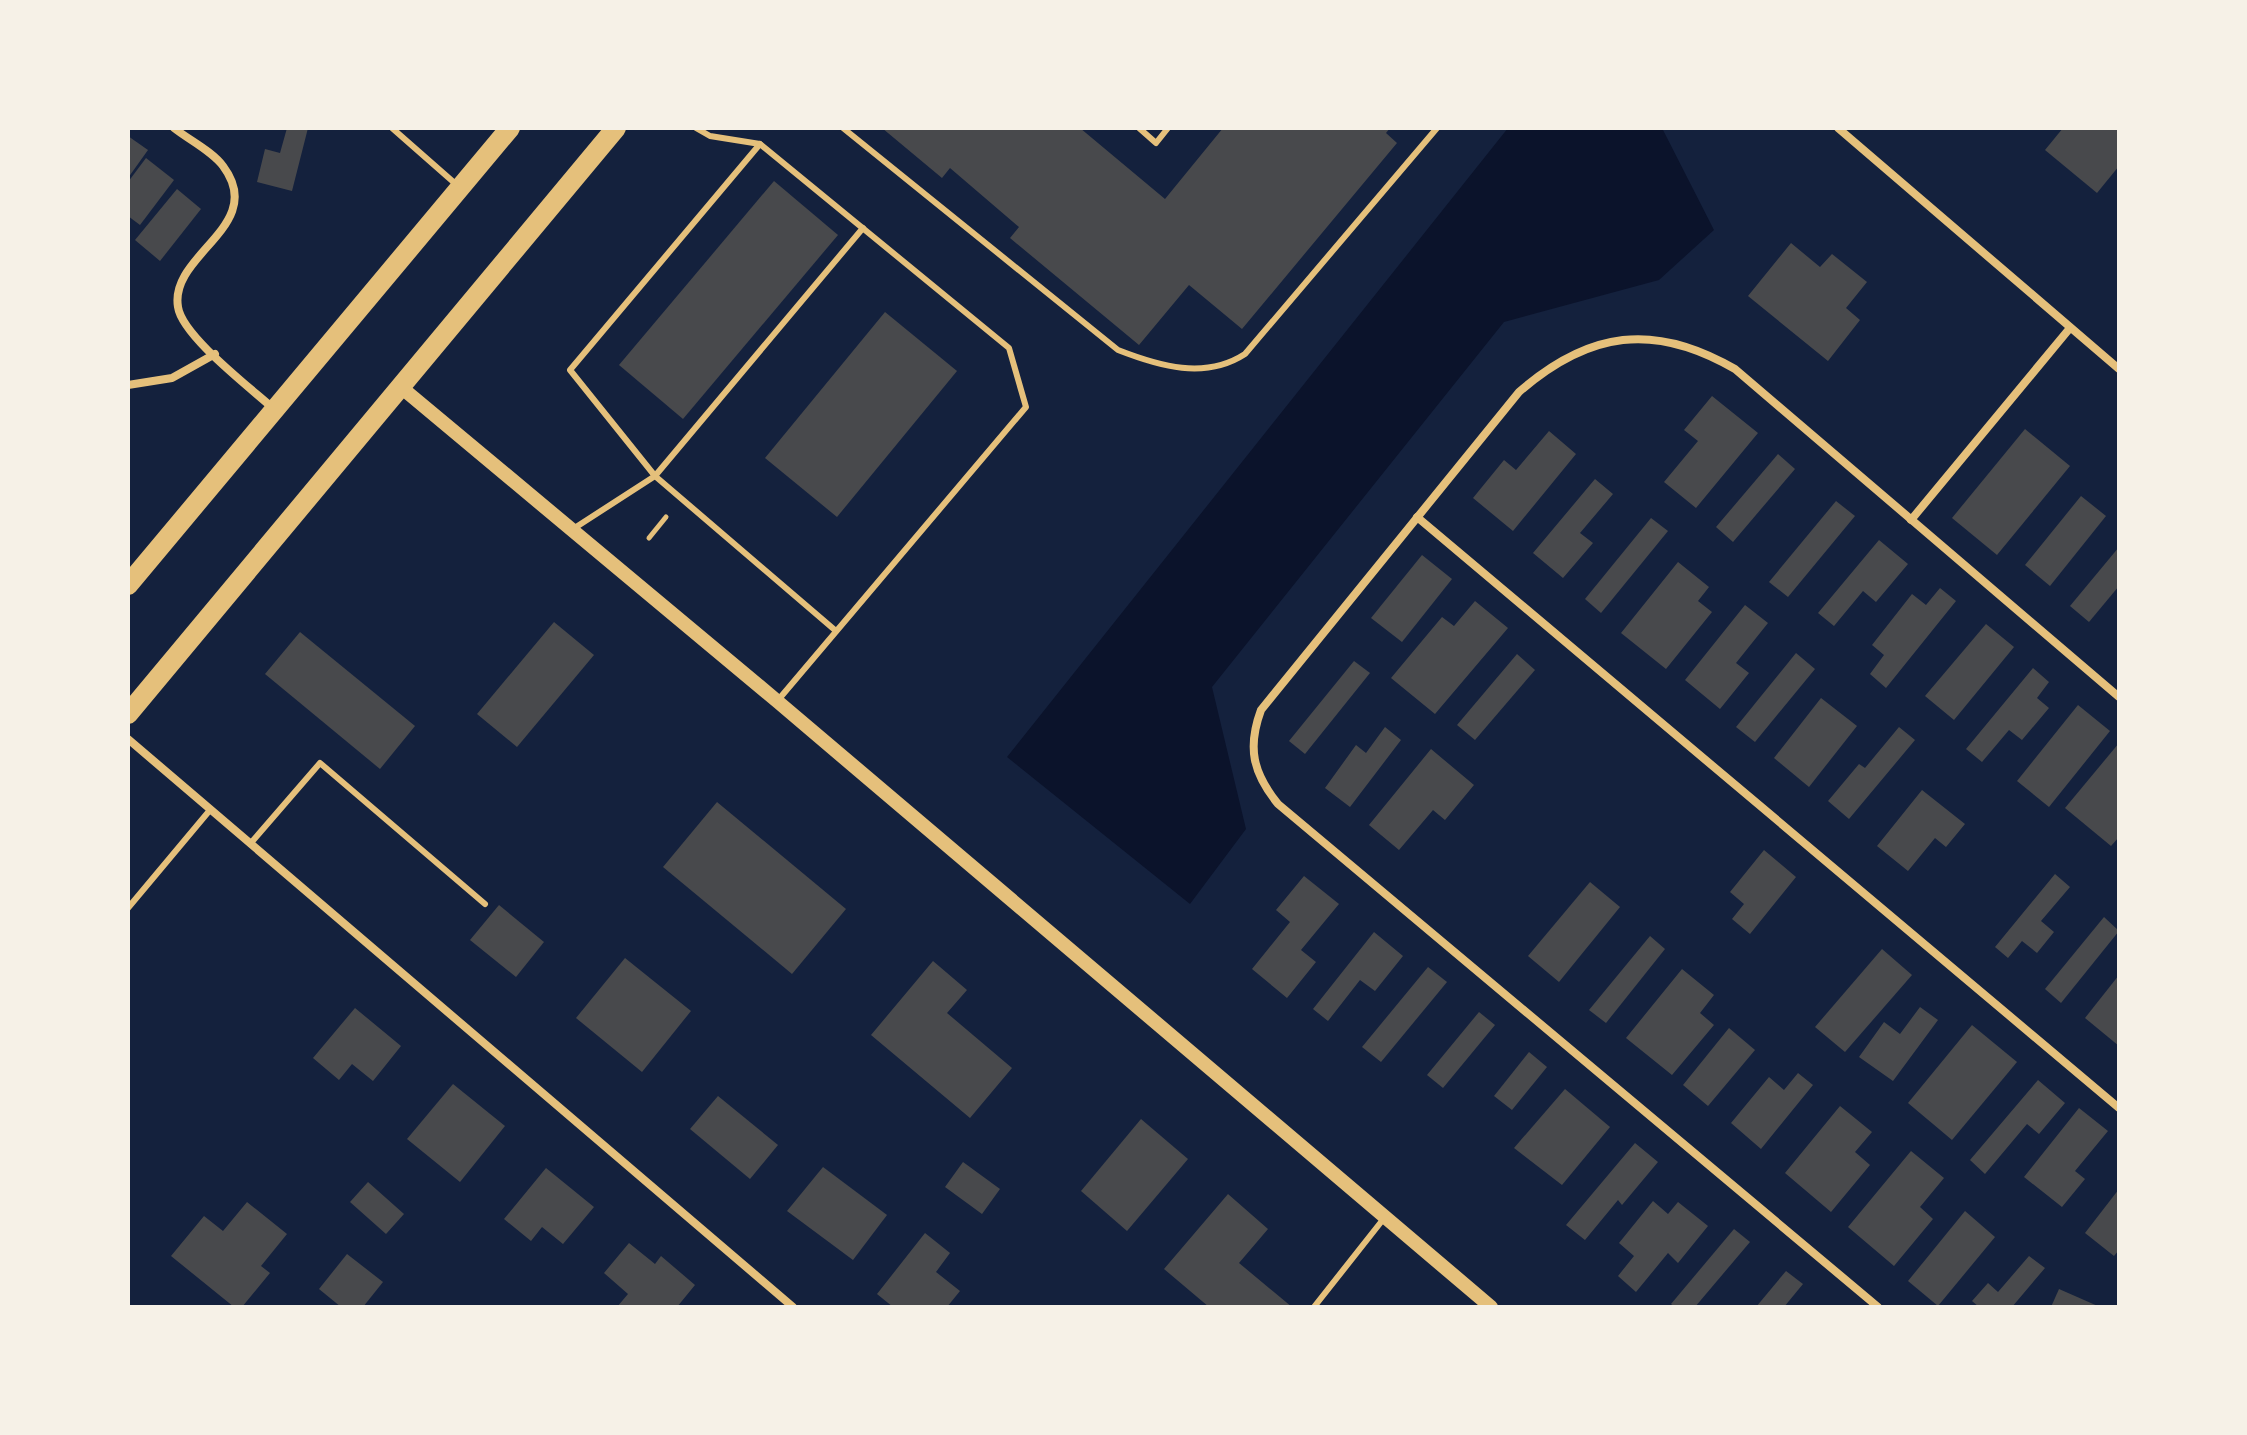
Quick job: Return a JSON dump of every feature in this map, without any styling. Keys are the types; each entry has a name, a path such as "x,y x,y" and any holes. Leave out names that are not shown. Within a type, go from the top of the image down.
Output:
{"main road":[{"path":"128,585 510,128"},
{"path":"128,714 616,128"}],"street":[{"path":"174,128 222,165 235,189 232,215 181,282 177,307 190,330 275,410"},
{"path":"1838,128 2119,369"},
{"path":"1911,520 2070,328"},
{"path":"1878,1307 1278,804 1260,783 1252,759 1253,733 1261,710 1519,392 1539,375 1584,350 1634,337 1689,346 1735,369 2119,697"},
{"path":"128,385 172,378 215,354"},
{"path":"402,388 777,701 1385,1217 1481,1304"},
{"path":"1417,517 2119,1108"},
{"path":"128,739 793,1307"}],"lane":[{"path":"392,128 460,187"},
{"path":"696,128 710,136 760,144 1009,348 1026,407 777,701"},
{"path":"843,128 1118,350 1156,365 1196,369 1227,366 1245,354 1437,128"},
{"path":"1139,128 1156,143 1168,128"},
{"path":"760,144 570,370 655,476 836,631"},
{"path":"571,530 655,476 863,228"},
{"path":"250,844 320,763 485,904"},
{"path":"128,908 210,810"},
{"path":"1314,1307 1385,1217"}],"path":[{"path":"649,538 666,517"}],"water":[{"path":"1508,128 1662,128 1714,230 1659,280 1504,322 1212,687 1246,829 1190,904 1007,757"}],"building":[{"path":"287,128 308,128 292,191 257,182 265,149 280,153"},
{"path":"882,128 1080,128 1165,199 1223,128 1390,128 1386,133 1397,143 1242,329 1189,285 1139,345 1010,238 1019,227 950,168 942,178"},
{"path":"2063,128 2119,128 2119,166 2097,193 2045,150"},
{"path":"128,136 148,150 128,178"},
{"path":"146,158 174,180 140,225 128,216 128,182"},
{"path":"774,181 838,235 683,419 619,365"},
{"path":"177,189 201,209 160,261 135,240"},
{"path":"1791,243 1820,267 1832,254 1867,282 1846,308 1860,320 1828,361 1748,296"},
{"path":"885,312 957,371 837,517 765,458"},
{"path":"1712,396 1758,433 1696,508 1664,482 1698,441 1684,430"},
{"path":"2025,429 2070,466 1997,555 1952,518"},
{"path":"1549,431 1576,454 1513,531 1473,498 1504,460 1516,470"},
{"path":"1778,454 1795,469 1733,542 1716,527"},
{"path":"1595,479 1613,494 1580,533 1593,543 1563,578 1533,553"},
{"path":"2081,496 2106,516 2050,586 2025,565"},
{"path":"1836,501 1855,516 1788,597 1769,582"},
{"path":"1651,518 1668,531 1601,613 1585,599"},
{"path":"1879,540 1908,564 1876,602 1863,591 1834,626 1818,613"},
{"path":"2119,547 2119,586 2089,622 2070,606"},
{"path":"1422,555 1452,579 1402,642 1371,618"},
{"path":"1678,562 1709,587 1698,601 1712,612 1666,669 1621,633"},
{"path":"1940,588 1956,601 1886,688 1870,674 1884,655 1872,645 1912,594 1926,605"},
{"path":"1475,601 1508,628 1435,714 1391,678 1442,617 1454,626"},
{"path":"1745,605 1768,623 1736,663 1749,673 1720,709 1685,680"},
{"path":"554,622 594,655 517,747 477,714"},
{"path":"1986,624 2014,647 1954,720 1925,696"},
{"path":"300,632 415,726 380,769 265,674"},
{"path":"1796,653 1815,669 1755,742 1736,727"},
{"path":"1517,654 1535,670 1475,740 1457,725"},
{"path":"1354,661 1370,673 1305,754 1289,741"},
{"path":"2033,668 2049,682 2037,698 2049,708 2022,740 2009,730 1982,762 1966,749"},
{"path":"1821,698 1857,726 1809,787 1774,758"},
{"path":"2078,705 2110,731 2049,807 2017,781"},
{"path":"1385,727 1401,740 1350,807 1325,788 1356,745 1366,753"},
{"path":"1899,727 1915,740 1849,819 1828,801 1859,764 1865,768"},
{"path":"2119,743 2119,837 2111,846 2065,808"},
{"path":"1431,749 1474,785 1445,820 1433,810 1399,850 1369,825"},
{"path":"1922,790 1965,824 1946,847 1935,838 1908,871 1877,846"},
{"path":"717,802 846,909 792,974 663,867"},
{"path":"1764,850 1796,877 1750,934 1732,919 1744,904 1730,892"},
{"path":"2055,874 2070,887 2041,921 2054,932 2037,953 2022,941 2008,958 1995,947"},
{"path":"1304,876 1339,904 1301,950 1316,962 1287,998 1252,969 1290,922 1276,910"},
{"path":"1590,882 1620,907 1559,982 1528,956"},
{"path":"499,905 544,942 516,977 470,940"},
{"path":"2104,917 2119,931 2061,1003 2045,989"},
{"path":"1374,932 1403,956 1375,991 1360,980 1328,1021 1313,1009"},
{"path":"1650,936 1665,949 1606,1023 1589,1010"},
{"path":"1882,949 1912,975 1845,1052 1815,1027"},
{"path":"625,958 691,1011 642,1072 576,1018"},
{"path":"933,961 967,990 947,1013 1012,1068 970,1118 871,1035"},
{"path":"1428,967 1447,982 1381,1062 1362,1047"},
{"path":"1682,969 1714,995 1700,1013 1714,1025 1672,1075 1626,1038"},
{"path":"2119,975 2119,1046 2085,1018"},
{"path":"1920,1007 1938,1020 1893,1081 1859,1057 1884,1022 1900,1034"},
{"path":"355,1008 401,1046 373,1081 352,1064 339,1080 313,1058"},
{"path":"1479,1012 1495,1025 1443,1088 1427,1075"},
{"path":"1972,1025 2017,1062 1952,1140 1908,1103"},
{"path":"1729,1028 1755,1050 1708,1106 1683,1085"},
{"path":"1529,1052 1547,1067 1512,1110 1494,1096"},
{"path":"1798,1073 1813,1085 1761,1149 1731,1123 1769,1077 1784,1090"},
{"path":"2038,1080 2065,1103 2039,1134 2027,1124 1985,1174 1970,1160"},
{"path":"453,1084 505,1126 460,1182 407,1139"},
{"path":"1565,1089 1610,1127 1562,1185 1514,1148"},
{"path":"718,1096 778,1145 750,1179 690,1129"},
{"path":"1840,1106 1872,1132 1855,1152 1870,1165 1831,1212 1785,1173"},
{"path":"2079,1108 2108,1131 2075,1171 2085,1179 2062,1207 2024,1177"},
{"path":"1141,1119 1188,1159 1127,1231 1081,1191"},
{"path":"1635,1143 1658,1162 1622,1205 1618,1200 1585,1240 1566,1225"},
{"path":"1911,1151 1944,1178 1920,1207 1933,1219 1894,1266 1848,1227"},
{"path":"963,1162 1000,1189 982,1214 945,1187"},
{"path":"823,1167 887,1215 853,1260 787,1211"},
{"path":"546,1168 594,1207 563,1244 542,1227 531,1241 504,1219"},
{"path":"368,1182 404,1214 386,1234 350,1202"},
{"path":"2119,1189 2119,1250 2114,1256 2085,1233"},
{"path":"1228,1194 1268,1229 1239,1263 1292,1307 1209,1307 1164,1269"},
{"path":"1653,1201 1668,1214 1678,1202 1708,1226 1678,1263 1668,1253 1636,1292 1618,1276 1634,1256 1619,1243"},
{"path":"247,1202 287,1234 261,1266 270,1273 242,1307 234,1307 171,1256 204,1216 223,1231"},
{"path":"1965,1211 1995,1237 1938,1306 1908,1281"},
{"path":"1734,1229 1750,1242 1695,1307 1675,1307 1671,1304"},
{"path":"925,1233 950,1253 936,1272 960,1291 947,1307 893,1307 877,1294"},
{"path":"629,1243 655,1264 661,1256 695,1285 677,1307 617,1307 628,1294 604,1273"},
{"path":"347,1254 383,1282 363,1307 341,1307 319,1289"},
{"path":"2029,1256 2045,1268 2012,1307 1979,1307 1972,1301 1988,1283 1998,1292"},
{"path":"1786,1271 1803,1284 1784,1307 1756,1307"},
{"path":"2059,1289 2100,1307 2051,1307"}]}
